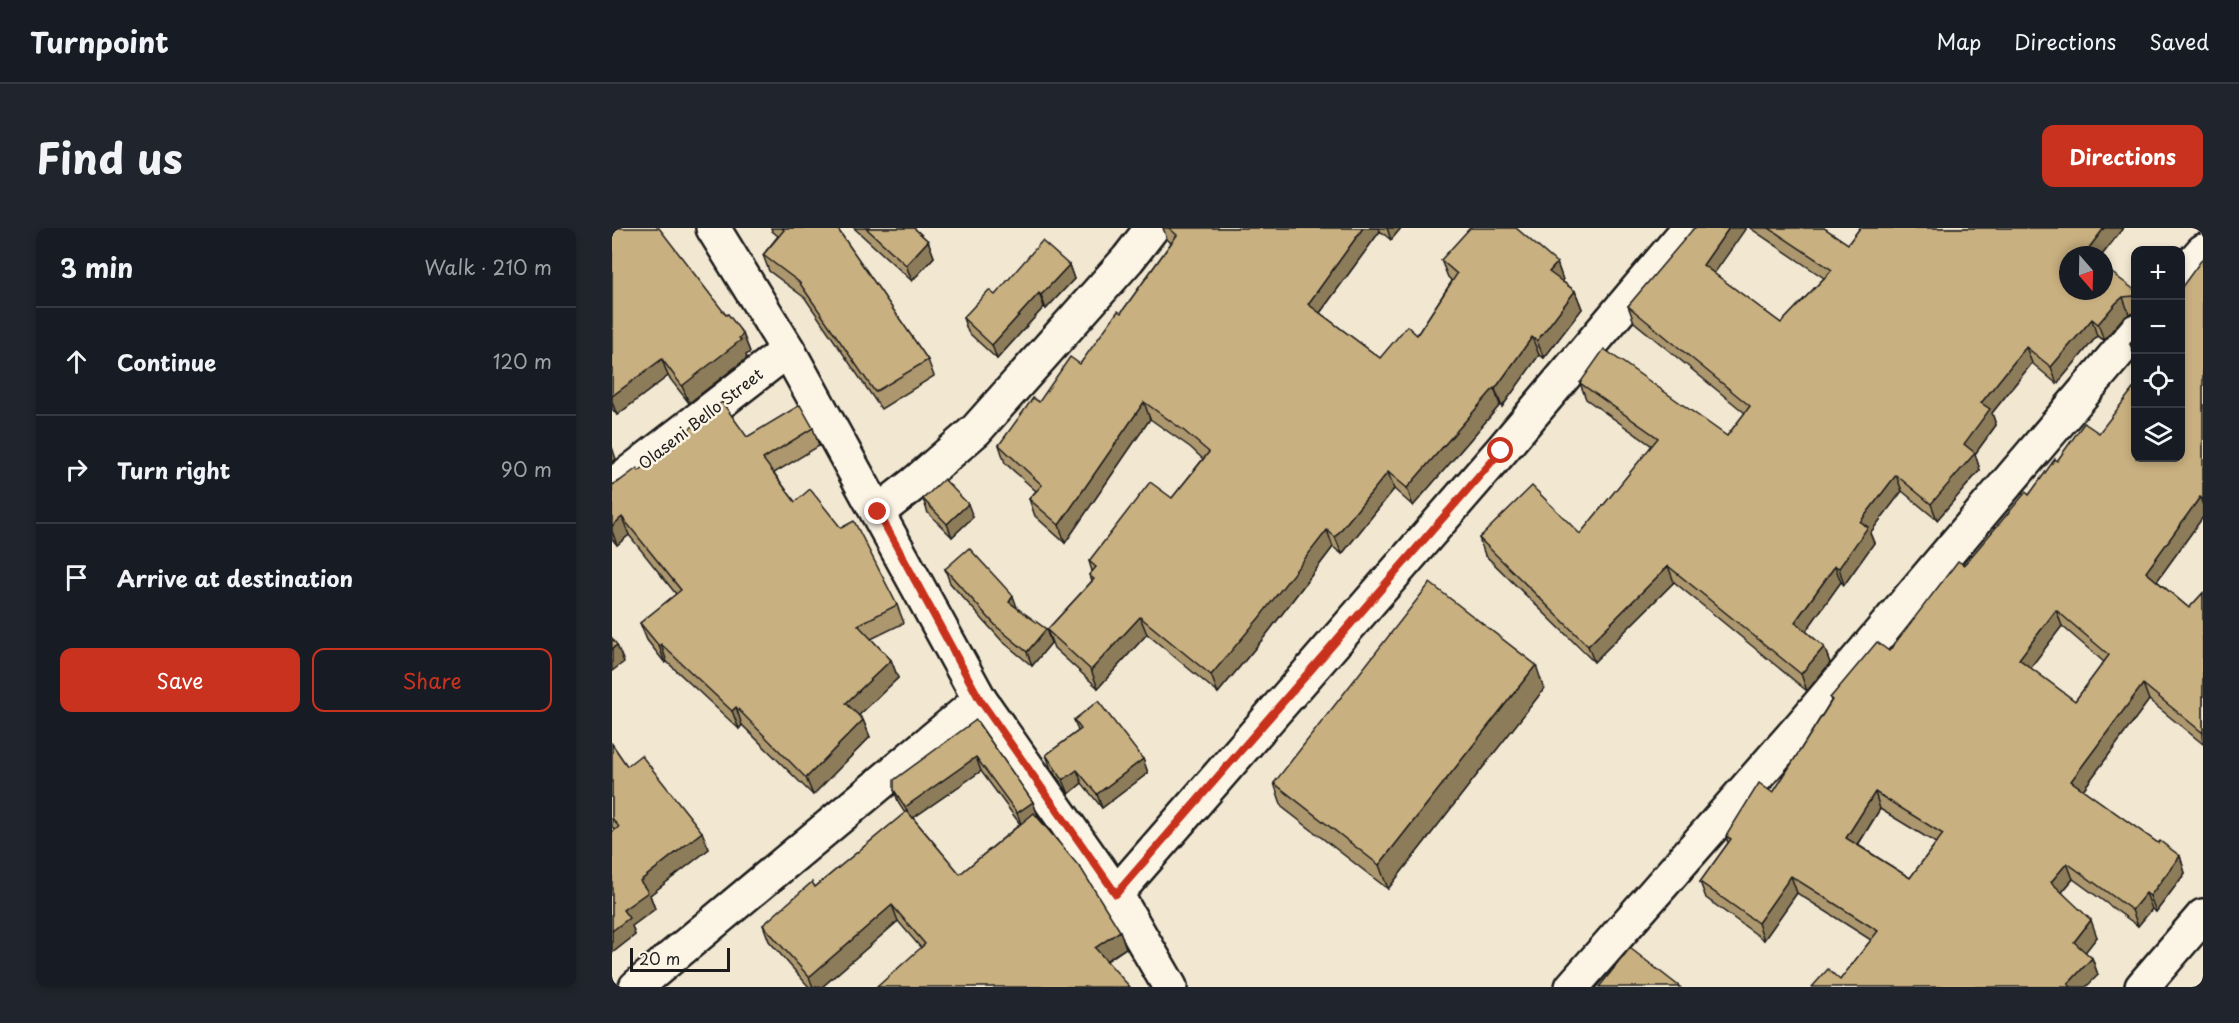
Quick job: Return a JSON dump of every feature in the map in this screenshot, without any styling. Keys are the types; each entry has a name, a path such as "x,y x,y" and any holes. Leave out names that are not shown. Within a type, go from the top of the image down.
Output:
{"street":[{"path":"713,228 788,350 980,700 1116,894 1170,987"},
{"path":"878,512 976,430 1128,259 1152,228"},
{"path":"1116,894 1501,451 1689,228"},
{"path":"2185,272 2203,251"},
{"path":"1572,987 1802,725 2131,337"},
{"name":"Olaseni Bello Street","path":"612,486 788,350"},
{"path":"636,987 980,700"},
{"path":"2142,987 2203,916"}],"building":[{"path":"612,228 659,228 743,334 739,338 741,340 682,386 662,359 612,396"},
{"path":"782,228 837,228 928,360 875,392 799,282 763,255 784,230"},
{"path":"866,228 914,228 928,241 906,265"},
{"path":"1169,228 1363,228 1308,304 1380,358 1407,326 1417,335 1457,274 1441,260 1470,228 1516,228 1557,263 1549,272 1575,291 1537,341 1532,337 1495,389 1407,488 1388,472 1335,537 1327,530 1259,618 1211,675 1140,617 1091,670 1047,630 1094,579 1089,575 1096,567 1089,561 1150,482 1172,498 1209,452 1144,402 1059,525 1029,499 1042,485 999,445 1033,398 1039,402 1070,357 1080,364 1118,311 1121,313 1177,235"},
{"path":"1694,228 1729,228 1703,265 1781,323 1832,270 1769,228 1824,228 1848,244 1860,228 2104,228 2090,246 2059,246 2059,300 2113,300 2113,274 2131,287 2131,296 2123,297 2098,324 2092,319 2051,367 2026,347 1981,403 1990,409 1964,444 1975,453 1931,504 1896,475 1860,522 1868,527 1839,568 1835,566 1795,622 1824,647 1801,674 1668,566 1588,646 1479,538 1532,486 1580,534 1658,438 1580,383 1604,349 1727,436 1750,406 1628,306"},
{"path":"1042,241 1069,265 1041,295 1039,293 992,345 963,318 989,290 995,295"},
{"path":"2203,258 2203,500 2200,497 2146,572 2189,608 2203,593 2203,733 2143,684 2071,781 2180,856 2150,896 2146,893 2132,910 2067,863 2051,882 2091,920 2074,942 2092,958 2068,984 2071,987 1812,987 1828,969 1840,980 1878,931 1791,876 1758,923 1700,882 1731,839 1726,836 1759,783 1773,793 1832,700 1830,698 1877,642 1889,651 1958,561 1964,565 2026,492 2029,495 2084,423 2099,433 2131,391 2131,462 2185,462 2185,283","holes":["2056,610 2109,655 2075,701 2019,659","1875,792 1943,834 1910,878 1846,838"]},
{"path":"722,402 747,437 800,405 813,428 763,459 795,502 810,489 841,528 854,521 897,605 858,625 891,660 846,703 863,720 806,778 736,707 732,711 661,644 659,646 640,623 681,590 622,517 612,526 612,485 637,468 639,471"},
{"path":"944,479 968,504 947,524 923,499"},
{"path":"969,548 1013,596 1009,602 1046,629 1027,652 997,627 945,569"},
{"path":"1430,583 1536,665 1379,865 1274,783"},
{"path":"612,638 617,645 612,649"},
{"path":"1098,701 1143,759 1097,794 1077,770 1063,780 1046,755 1081,729 1074,720"},
{"path":"976,720 1033,802 1017,813 976,757 905,807 894,790 894,780"},
{"path":"612,744 627,766 641,755 702,832 640,881 648,892 623,910 629,918 612,931 612,832 619,827 612,818"},
{"path":"907,811 960,874 1034,813 1082,870 1120,931 1095,948 1130,987 877,987 925,944 892,905 809,977 763,925 812,882 815,887"},
{"path":"1630,948 1680,987 1599,987"}],"route":[{"path":"878,512 980,700 1116,894 1501,451"}]}
